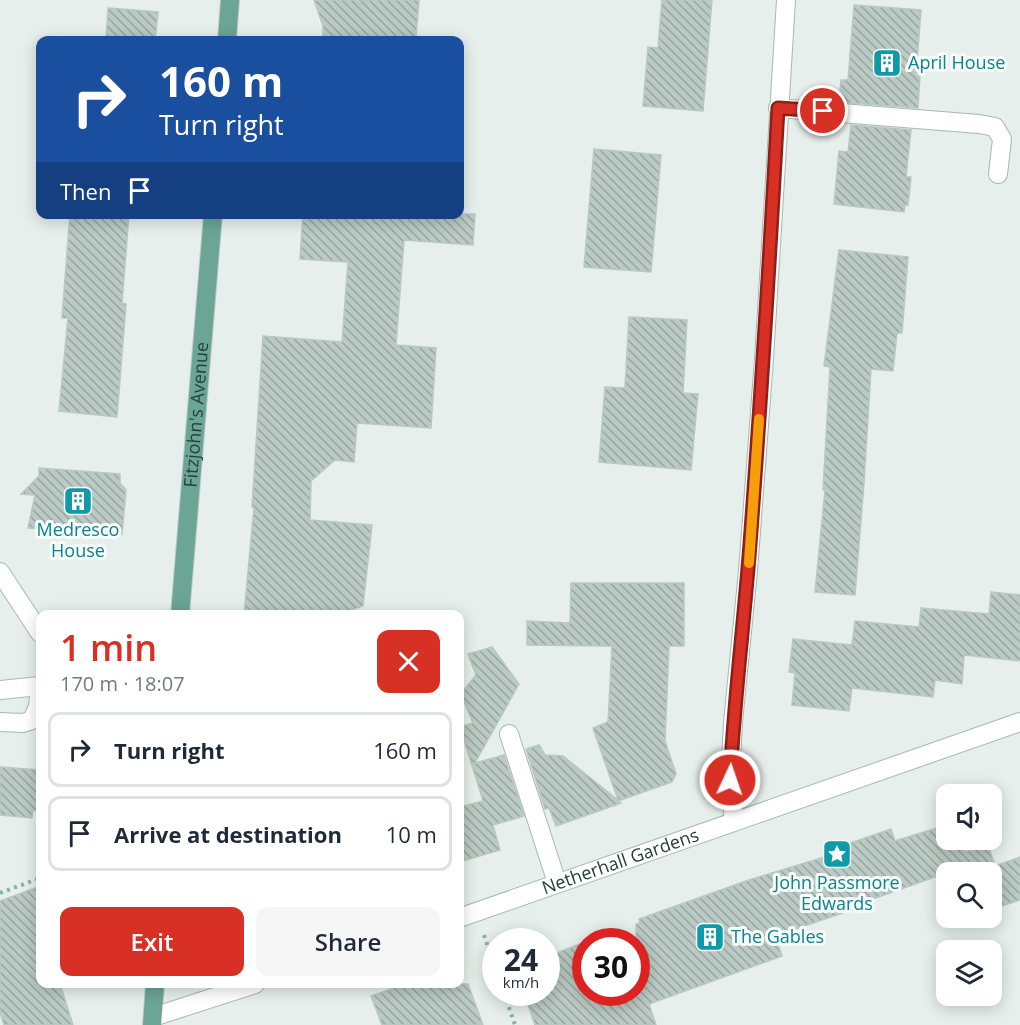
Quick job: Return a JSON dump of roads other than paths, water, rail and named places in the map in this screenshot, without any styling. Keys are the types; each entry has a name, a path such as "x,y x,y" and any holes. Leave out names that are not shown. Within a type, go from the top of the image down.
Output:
{"main road":[{"path":"227,36 230,0"},
{"name":"Fitzjohn's Avenue","path":"180,610 213,219"},
{"path":"152,1021 155,988"}],"street":[{"path":"734,821 730,780 733,722 748,571 764,359 786,0"},
{"path":"778,108 995,127 1002,139 998,174"},
{"path":"0,572 36,627"},
{"path":"0,690 36,686"},
{"path":"0,722 22,723 32,720 36,711"},
{"name":"Netherhall Gardens","path":"464,916 1020,722"},
{"path":"509,734 557,883"},
{"path":"152,1021 244,988"}],"place":[{"name":"April House","path":"887,63"},
{"name":"Medresco House","path":"78,501"},
{"name":"John Passmore Edwards","path":"837,854"},
{"name":"The Gables","path":"710,937"}]}
